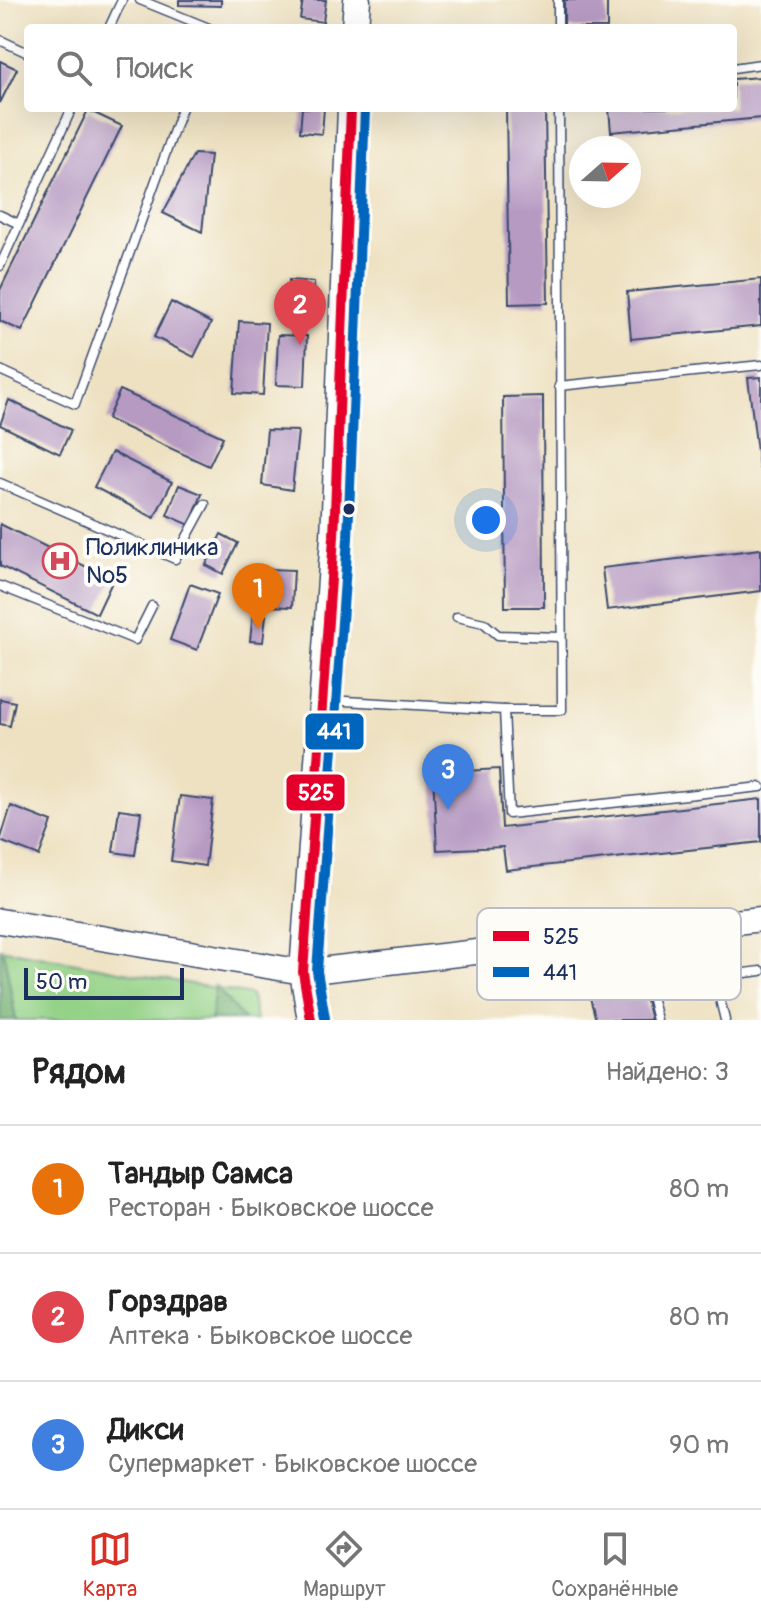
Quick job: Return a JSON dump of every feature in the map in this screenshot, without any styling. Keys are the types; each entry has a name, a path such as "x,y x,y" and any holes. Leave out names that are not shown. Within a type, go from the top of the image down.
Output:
{"main road":[{"path":"355,24 357,0"},
{"path":"311,1020 303,972 334,537 351,112"},
{"path":"741,921 761,919"},
{"path":"0,921 303,972 477,952"}],"lane":[{"path":"111,24 122,0"},
{"path":"140,0 199,24"},
{"path":"558,0 558,24"},
{"path":"0,40 24,51"},
{"path":"737,67 761,64"},
{"path":"0,266 70,112"},
{"path":"0,370 75,404 181,112"},
{"path":"322,700 504,710 562,710 559,637 559,112"},
{"path":"0,215 19,224"},
{"path":"559,386 761,365"},
{"path":"0,483 175,559 205,504"},
{"path":"0,586 135,640 152,606"},
{"path":"457,617 484,623 498,635 559,637"},
{"path":"504,710 509,814 761,787"},
{"path":"741,974 761,971"},
{"path":"652,1000 657,1020"},
{"path":"720,1000 725,1020"}],"green space":[{"path":"0,949 251,995 256,1020 0,1020"},
{"path":"0,953 4,953 16,1020 0,1020"},
{"path":"215,986 244,1020 211,1020"}],"building":[{"path":"179,0 221,0 221,6 179,5"},
{"path":"303,0 326,0 323,22 300,19"},
{"path":"564,0 607,0 607,24 564,24"},
{"path":"0,61 17,69 0,103"},
{"path":"761,77 761,118 611,132 609,112 737,112 737,79"},
{"path":"87,112 122,126 22,331 0,321 0,290"},
{"path":"302,112 324,112 322,134 300,132"},
{"path":"506,112 545,112 548,303 509,304"},
{"path":"194,154 210,155 202,232 163,213"},
{"path":"761,279 761,326 631,339 627,292"},
{"path":"289,280 314,282 312,313 290,311"},
{"path":"171,302 211,323 194,357 154,337"},
{"path":"239,321 267,323 263,395 234,393"},
{"path":"278,335 307,336 305,386 276,385"},
{"path":"761,377 761,468 759,468 748,378"},
{"path":"120,390 223,437 209,466 107,419"},
{"path":"543,396 544,607 505,607 503,397"},
{"path":"9,400 71,430 60,454 0,425"},
{"path":"267,430 298,431 292,490 262,485"},
{"path":"112,452 172,482 154,518 94,487"},
{"path":"179,485 202,494 190,525 167,515"},
{"path":"0,524 113,580 97,614 0,566"},
{"path":"221,534 238,543 223,574 206,565"},
{"path":"761,549 761,591 607,610 602,568"},
{"path":"269,569 294,570 292,607 268,606"},
{"path":"190,584 218,594 197,650 170,640"},
{"path":"253,613 266,615 263,642 250,641"},
{"path":"0,699 15,702 10,726 0,724"},
{"path":"499,769 502,828 761,799 761,842 506,870 503,847 437,850 433,773"},
{"path":"180,796 213,800 205,866 171,861"},
{"path":"11,806 52,822 39,856 0,841"},
{"path":"119,809 141,812 135,855 113,852"},
{"path":"591,1000 646,1000 651,1020 596,1020"}],"transit line":[{"name":"525","path":"311,1020 303,972 334,537 351,112"},
{"name":"441","path":"325,1018 317,971 348,538 365,112"}],"place":[{"name":"Горздрав","path":"300,345"},
{"name":"Поликлиника №5","path":"60,561"},
{"name":"Тандыр Самса","path":"258,629"},
{"name":"Дикси","path":"448,810"}]}
